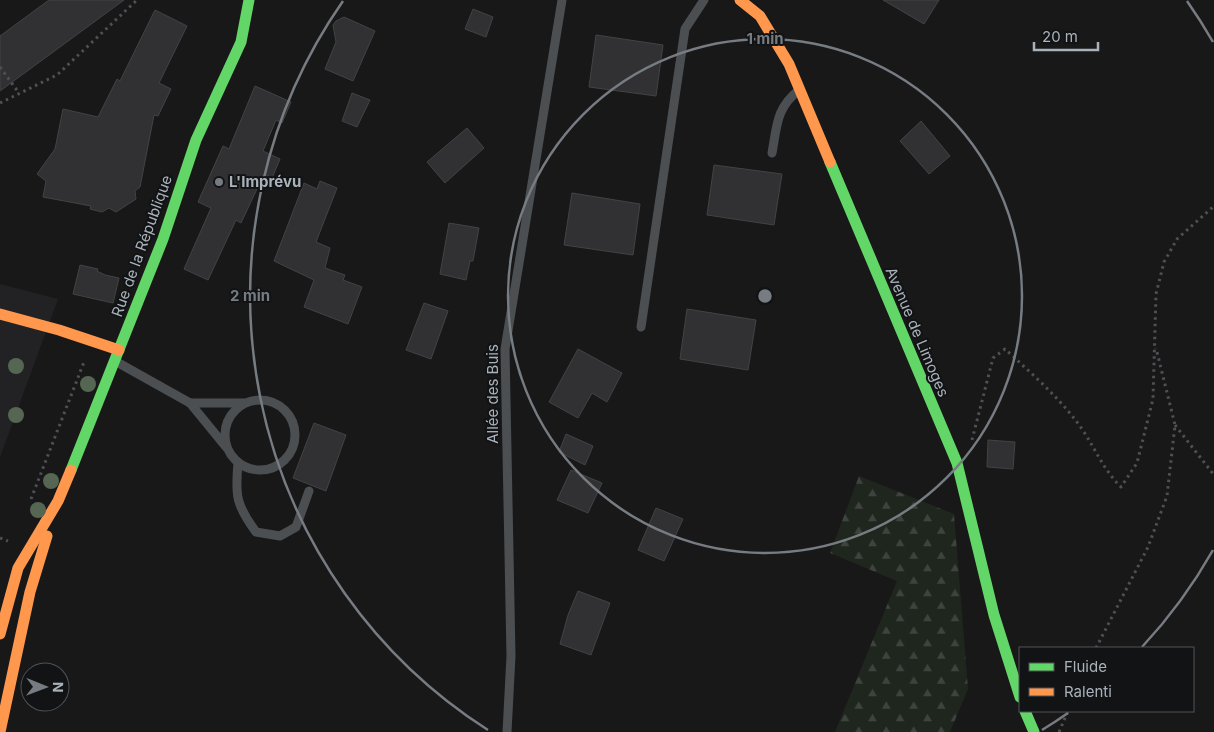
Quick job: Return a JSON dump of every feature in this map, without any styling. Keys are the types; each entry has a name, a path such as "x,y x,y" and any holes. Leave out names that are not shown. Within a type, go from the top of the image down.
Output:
{"main road":[{"name":"Rue de la République","path":"0,732 30,592 58,501 164,240 196,140 241,42 249,0"},
{"name":"Avenue de Limoges","path":"740,0 760,16 789,64 957,464 994,614 1019,694"},
{"path":"0,314 92,340 117,355"},
{"name":"Rue de la République","path":"0,634 18,568 58,501"},
{"path":"1025,712 1034,732"}],"lane":[{"name":"Allée des Buis","path":"507,732 511,656 505,349 562,0"},
{"path":"641,327 686,29 704,0"},
{"path":"772,154 779,112 790,97 800,90"},
{"path":"117,355 190,403 238,463 248,469 259,471 271,469 281,464 289,455 294,439 293,422 287,412 278,405 256,400 245,403 190,403"},
{"path":"227,449 225,428 229,418 245,403"},
{"path":"238,463 235,492 244,515 256,532 280,536 296,527 309,491"}],"path":[{"path":"0,103 56,75 137,0"},
{"path":"0,67 19,93"},
{"path":"957,464 971,444 993,358 1005,349 1050,392 1076,422 1107,473 1121,487 1137,463 1153,399 1156,294 1164,262 1177,239 1214,206"},
{"path":"28,507 92,340"},
{"path":"1097,647 1148,547 1167,496 1175,424 1155,344"},
{"path":"1175,424 1214,475"},
{"path":"0,538 8,541"},
{"path":"1059,732 1068,712"}],"shaded area":[{"path":"0,284 58,299 0,457"}],"green space":[{"path":"859,476 954,514 968,689 950,732 835,732 897,581 830,553"}],"building":[{"path":"49,0 124,0 0,91 0,36"},
{"path":"883,0 939,0 924,24"},
{"path":"473,9 493,17 486,37 465,29"},
{"path":"155,10 187,26 159,83 171,89 158,116 154,115 140,187 135,191 136,199 116,212 109,208 102,212 90,209 91,206 43,197 46,181 37,174 55,149 63,109 98,117 117,79 120,81"},
{"path":"344,17 375,31 353,81 325,69 336,42 333,25"},
{"path":"596,35 663,45 656,96 589,87"},
{"path":"255,86 291,102 282,123 276,120 263,151 280,159 272,178 264,174 241,223 236,220 208,280 184,269 211,208 198,202 223,146 229,149"},
{"path":"352,93 370,100 357,127 342,121"},
{"path":"921,121 950,156 929,174 900,141"},
{"path":"467,128 484,148 445,183 427,162"},
{"path":"714,165 782,174 774,225 707,215"},
{"path":"320,181 337,188 316,242 330,248 325,268 345,275 343,280 362,287 348,324 304,307 314,280 274,261 304,183 317,189"},
{"path":"572,193 640,204 633,255 564,245"},
{"path":"449,223 479,228 473,261 470,261 466,280 440,274"},
{"path":"80,265 98,269 97,271 105,275 119,278 113,303 73,294"},
{"path":"424,303 448,311 431,359 406,350"},
{"path":"687,309 756,320 748,370 680,359"},
{"path":"578,349 622,373 607,402 592,393 578,418 549,402"},
{"path":"314,423 346,435 326,491 293,478"},
{"path":"566,434 593,446 585,465 559,452"},
{"path":"988,440 1015,442 1013,469 987,467"},
{"path":"571,470 602,483 588,513 557,500"},
{"path":"656,508 683,519 664,561 638,550"},
{"path":"578,591 610,603 591,655 560,644 568,615"}],"traffic: fast":[{"path":"71,470 163,239 196,140 241,42 249,0"},
{"path":"830,162 957,463 994,615 1019,694"},
{"path":"1025,712 1034,732"}],"traffic: slow":[{"path":"740,0 760,16 789,64 830,162"},
{"path":"0,314 59,330 119,350"},
{"path":"0,634 18,568 58,501 71,470"},
{"path":"0,732 30,592 47,536"}],"place":[{"name":"L'Imprévu","path":"219,182"}]}
